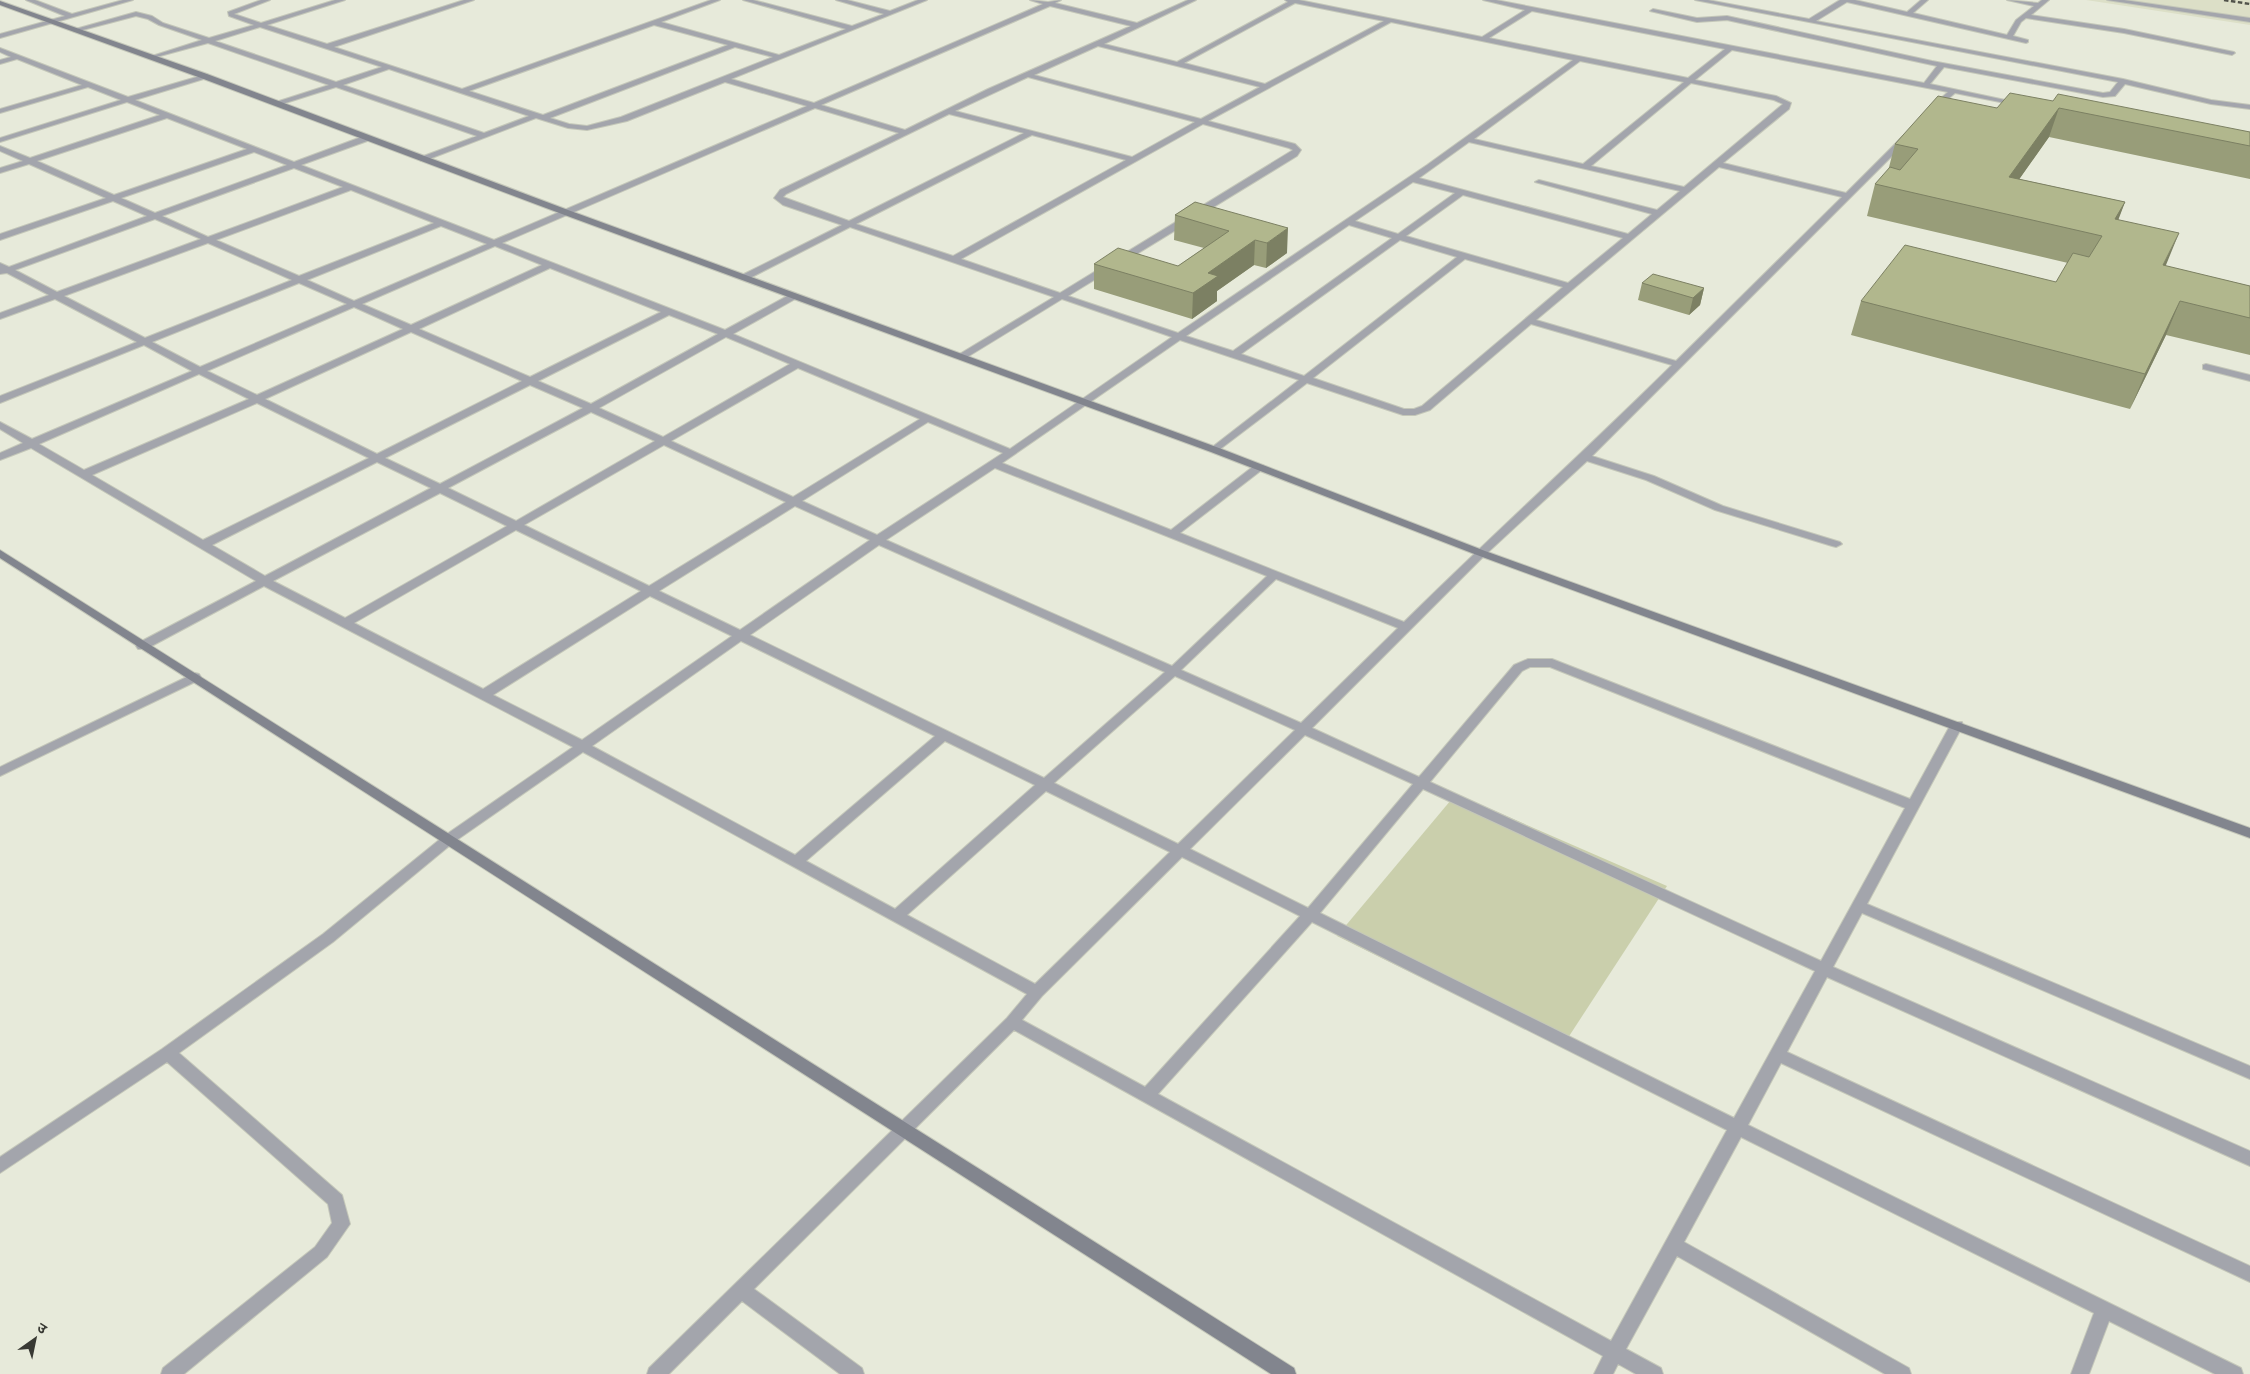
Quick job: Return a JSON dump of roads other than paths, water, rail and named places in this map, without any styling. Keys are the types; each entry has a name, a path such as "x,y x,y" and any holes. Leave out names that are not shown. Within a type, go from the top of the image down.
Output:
{"street":[{"path":"29,0 71,16"},
{"path":"0,36 130,0"},
{"path":"266,0 231,12 231,15 258,26 389,67 460,92 539,117 587,128 607,125 924,0"},
{"path":"151,58 342,0"},
{"path":"326,47 471,0"},
{"path":"460,92 717,0"},
{"path":"746,0 852,28"},
{"path":"839,0 890,14"},
{"path":"1033,0 1136,25"},
{"path":"0,456 1058,0"},
{"path":"1178,64 1292,0 1776,98 1787,103 1786,107 1570,286 1531,321 1426,408 1415,412 1403,412 850,225 786,203 778,198 783,192 906,132 1193,0"},
{"path":"1486,0 2030,106"},
{"path":"1698,0 2123,81 2211,102 2250,107"},
{"path":"1812,22 1846,0 2026,41"},
{"path":"1908,14 1925,0"},
{"path":"2010,0 2040,5"},
{"path":"2010,36 2018,21 2046,0"},
{"path":"2110,0 2250,20"},
{"path":"0,3 204,76 424,160 1259,466 1481,553 2250,833"},
{"path":"1484,39 1531,9"},
{"path":"1653,11 1697,20 1727,18 1942,65 2103,95 2112,94 2123,81"},
{"path":"75,30 136,14 484,136"},
{"path":"2026,16 2124,31 2232,53"},
{"path":"953,260 1266,86 1390,20"},
{"path":"655,22 779,57"},
{"path":"1096,44 1266,86"},
{"path":"424,160 484,136 735,45"},
{"path":"1584,167 1731,47"},
{"path":"0,50 166,116 296,164 490,244 726,334 1011,453"},
{"path":"0,62 17,57"},
{"path":"0,1166 168,1054 328,938 450,839 582,746 878,540 995,464 1179,336 1469,140 1579,59"},
{"path":"1926,85 1942,65"},
{"path":"279,104 389,67"},
{"path":"961,357 1286,159 1297,150 1292,146 1203,121 1027,75"},
{"path":"0,140 204,76"},
{"path":"724,79 906,132"},
{"path":"0,111 88,85"},
{"path":"656,1374 1012,1022 1037,992 1481,553 1585,457 1954,90"},
{"path":"950,112 1134,160"},
{"path":"0,171 166,116"},
{"path":"745,277 1031,132"},
{"path":"3,270 157,216 367,138"},
{"path":"1469,140 1686,190"},
{"path":"0,148 355,302 591,408 878,540 1304,729 1824,969 2250,1159"},
{"path":"0,237 255,149"},
{"path":"1718,164 1846,196"},
{"path":"1412,179 1630,237"},
{"path":"1539,182 1659,213"},
{"path":"0,316 351,187"},
{"path":"1234,355 1462,192"},
{"path":"1348,222 1570,286"},
{"path":"0,400 440,223"},
{"path":"1215,450 1464,256"},
{"path":"84,474 257,399 548,266"},
{"path":"3,270 56,295 200,371 648,592 1181,851 2234,1374"},
{"path":"142,646 266,582 591,408 794,296"},
{"path":"203,545 375,457 668,312"},
{"path":"1531,321 1677,364"},
{"path":"344,624 798,364"},
{"path":"2206,367 2250,378"},
{"path":"483,695 926,419"},
{"path":"0,425 266,582 582,746 1037,992"},
{"path":"1585,457 1650,478 1719,508 1836,544"},
{"path":"995,464 1406,627"},
{"path":"1172,534 1259,466"},
{"path":"0,553 142,646 196,677 1287,1374"},
{"path":"896,916 1173,671 1274,575"},
{"path":"1147,1096 1310,915 1518,668 1528,663 1552,663 1912,806"},
{"path":"0,772 196,677"},
{"path":"1603,1374 1957,725"},
{"path":"796,862 944,735"},
{"path":"1859,906 2250,1073"},
{"path":"1012,1022 1654,1374"},
{"path":"168,1054 336,1200 341,1224 321,1252 170,1374"},
{"path":"1777,1054 2250,1274"},
{"path":"1673,1245 1902,1374"},
{"path":"741,1290 855,1374"},
{"path":"2080,1374 2104,1310"}],"railway":[{"path":"2224,0 2250,4"}]}
